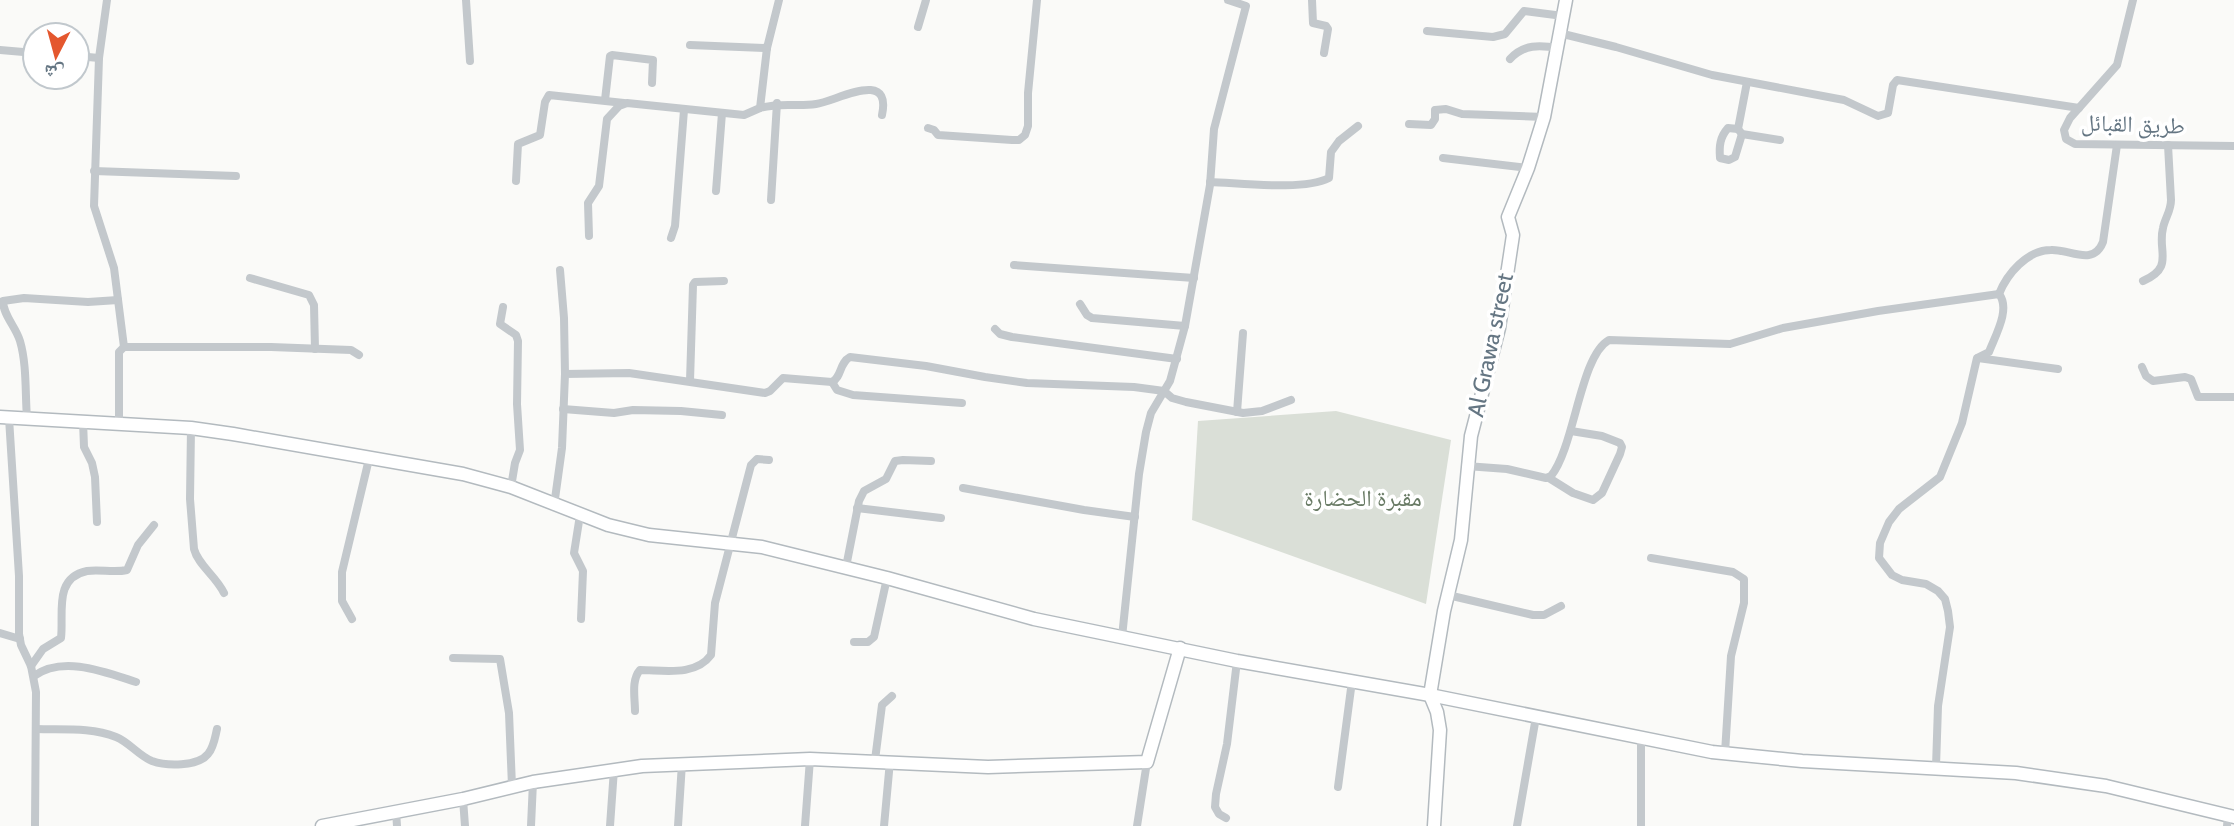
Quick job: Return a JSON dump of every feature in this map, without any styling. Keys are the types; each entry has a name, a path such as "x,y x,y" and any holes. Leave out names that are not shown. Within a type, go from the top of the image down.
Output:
{"street":[{"path":"107,0 99,58 95,211 114,268 124,347"},
{"path":"467,0 470,61"},
{"path":"760,108 767,48 779,0"},
{"path":"918,27 926,0"},
{"path":"928,128 938,135 1019,140 1025,135 1028,126 1028,93 1037,0"},
{"path":"1122,637 1139,474 1149,421 1177,359 1185,326 1210,182 1214,129 1247,3 1228,0"},
{"path":"1312,0 1313,23 1328,29 1324,53"},
{"name":"Al Grawa street","path":"1430,695 1461,540 1466,466 1473,424 1499,328 1513,235 1508,217 1528,168 1544,117 1566,0"},
{"name":"طريق القبائل","path":"2133,0 2117,65 2065,125 2064,135 2069,141 2117,145 2234,146"},
{"path":"1426,32 1493,37 1505,34 1524,11 1563,16"},
{"path":"1559,33 1712,75 1844,100 1881,117 1888,113 1893,85 1897,80 2078,108"},
{"path":"690,45 767,48"},
{"path":"1510,59 1520,48 1541,45 1559,48"},
{"path":"0,50 21,52"},
{"path":"605,100 612,55 653,60 652,82"},
{"path":"91,57 99,58"},
{"path":"1747,82 1740,132 1780,140"},
{"path":"516,181 518,144 540,135 549,95 744,115 777,103 814,105 856,91 874,91 883,99 882,116"},
{"path":"589,236 589,201 600,184 607,119 627,103"},
{"path":"771,200 777,103"},
{"path":"1409,124 1431,125 1435,120 1435,110 1446,109 1462,114 1544,117"},
{"path":"671,238 675,226 684,110"},
{"path":"716,191 722,113"},
{"path":"1210,182 1283,185 1323,181 1329,178 1331,152 1339,141 1358,126"},
{"path":"1999,294 2009,276 2030,256 2050,250 2092,256 2100,249 2104,242 2117,145"},
{"path":"2143,281 2155,275 2164,258 2163,226 2171,208 2168,145"},
{"path":"1443,158 1528,168"},
{"path":"94,171 236,176"},
{"path":"1014,265 1194,278"},
{"path":"554,506 562,448 565,374 564,318 559,270"},
{"path":"250,278 309,295 314,305 314,349"},
{"path":"690,381 693,285 695,282 724,281"},
{"path":"1549,478 1559,464 1596,353 1609,340 1730,344 1783,328 1999,294 2004,308 1999,327 1989,352 1977,358"},
{"path":"27,418 24,360 19,338 4,310 3,300 118,300"},
{"path":"1080,304 1087,315 1093,318 1185,326"},
{"path":"503,307 500,324 516,335 518,341 517,404 520,450 514,463 511,487"},
{"path":"995,330 1012,337 1177,359"},
{"path":"1237,412 1243,333"},
{"path":"119,422 118,359 119,352 124,347 351,350 359,355"},
{"path":"565,374 629,373 765,393 771,391 783,378 832,382 838,378 844,360 852,358 916,365 1027,383 1116,385 1164,391 1179,400 1237,412 1262,411 1291,400"},
{"path":"1977,358 2058,369"},
{"path":"1936,767 1938,706 1950,626 1945,599 1926,584 1902,580 1892,575 1879,558 1880,543 1889,522 1899,509 1940,477 1962,423 1977,358"},
{"path":"2142,367 2146,376 2153,381 2185,377 2191,379 2198,397 2234,397"},
{"path":"832,382 837,390 853,395 962,403"},
{"path":"563,409 614,413 633,410 681,411 722,415"},
{"path":"35,826 34,676 20,639 19,576 4,417 119,422 233,433 463,474 511,487 608,525 649,535 762,547 846,567 1034,619 1237,661 1430,695 1725,753 1802,761 2016,773 2106,786 2230,819"},
{"path":"83,421 84,447 95,477 97,522"},
{"path":"191,428 190,499 194,549 196,556 215,576 224,593"},
{"path":"1466,466 1507,469 1549,478 1592,500 1602,493 1620,454 1620,443 1602,436 1571,431"},
{"path":"635,711 635,680 640,670 691,669 710,658 715,603 752,462 760,458 769,460"},
{"path":"352,619 342,601 342,572 369,459"},
{"path":"846,567 857,508 864,491 884,481 895,461 931,461"},
{"path":"963,488 1135,517"},
{"path":"857,508 940,518"},
{"path":"580,515 574,553 583,571 581,620"},
{"path":"31,666 43,649 61,638 62,591 69,579 87,571 127,570 138,545 154,525"},
{"path":"1651,558 1733,572 1744,579 1744,603 1731,656 1725,753"},
{"path":"855,642 868,642 874,637 887,578"},
{"path":"1448,596 1533,615 1544,615 1561,606"},
{"path":"0,633 20,639"},
{"path":"1137,826 1147,762 1180,648"},
{"path":"453,658 500,659 509,713 512,786"},
{"path":"1227,818 1219,814 1215,807 1227,744 1237,661"},
{"path":"34,676 48,669 73,667 106,672 136,682"},
{"path":"1338,787 1352,681"},
{"path":"1430,695 1440,730 1434,826"},
{"path":"875,760 882,705 892,696"},
{"path":"1517,826 1536,717"},
{"path":"36,729 99,732 117,737 149,760 167,764 186,763 206,757 212,748 217,729"},
{"path":"1641,738 1641,826"},
{"path":"322,826 463,799 533,782 614,769 682,763 810,759 988,767 1147,762"},
{"path":"805,826 810,759"},
{"path":"884,826 890,761"},
{"path":"678,826 682,763"},
{"path":"610,826 614,769"},
{"path":"531,826 533,782"},
{"path":"463,799 465,826"},
{"path":"396,811 397,826"}],"green space":[{"name":"مقبرة الحضارة","path":"1336,411 1451,440 1426,604 1192,520 1198,421"}]}
